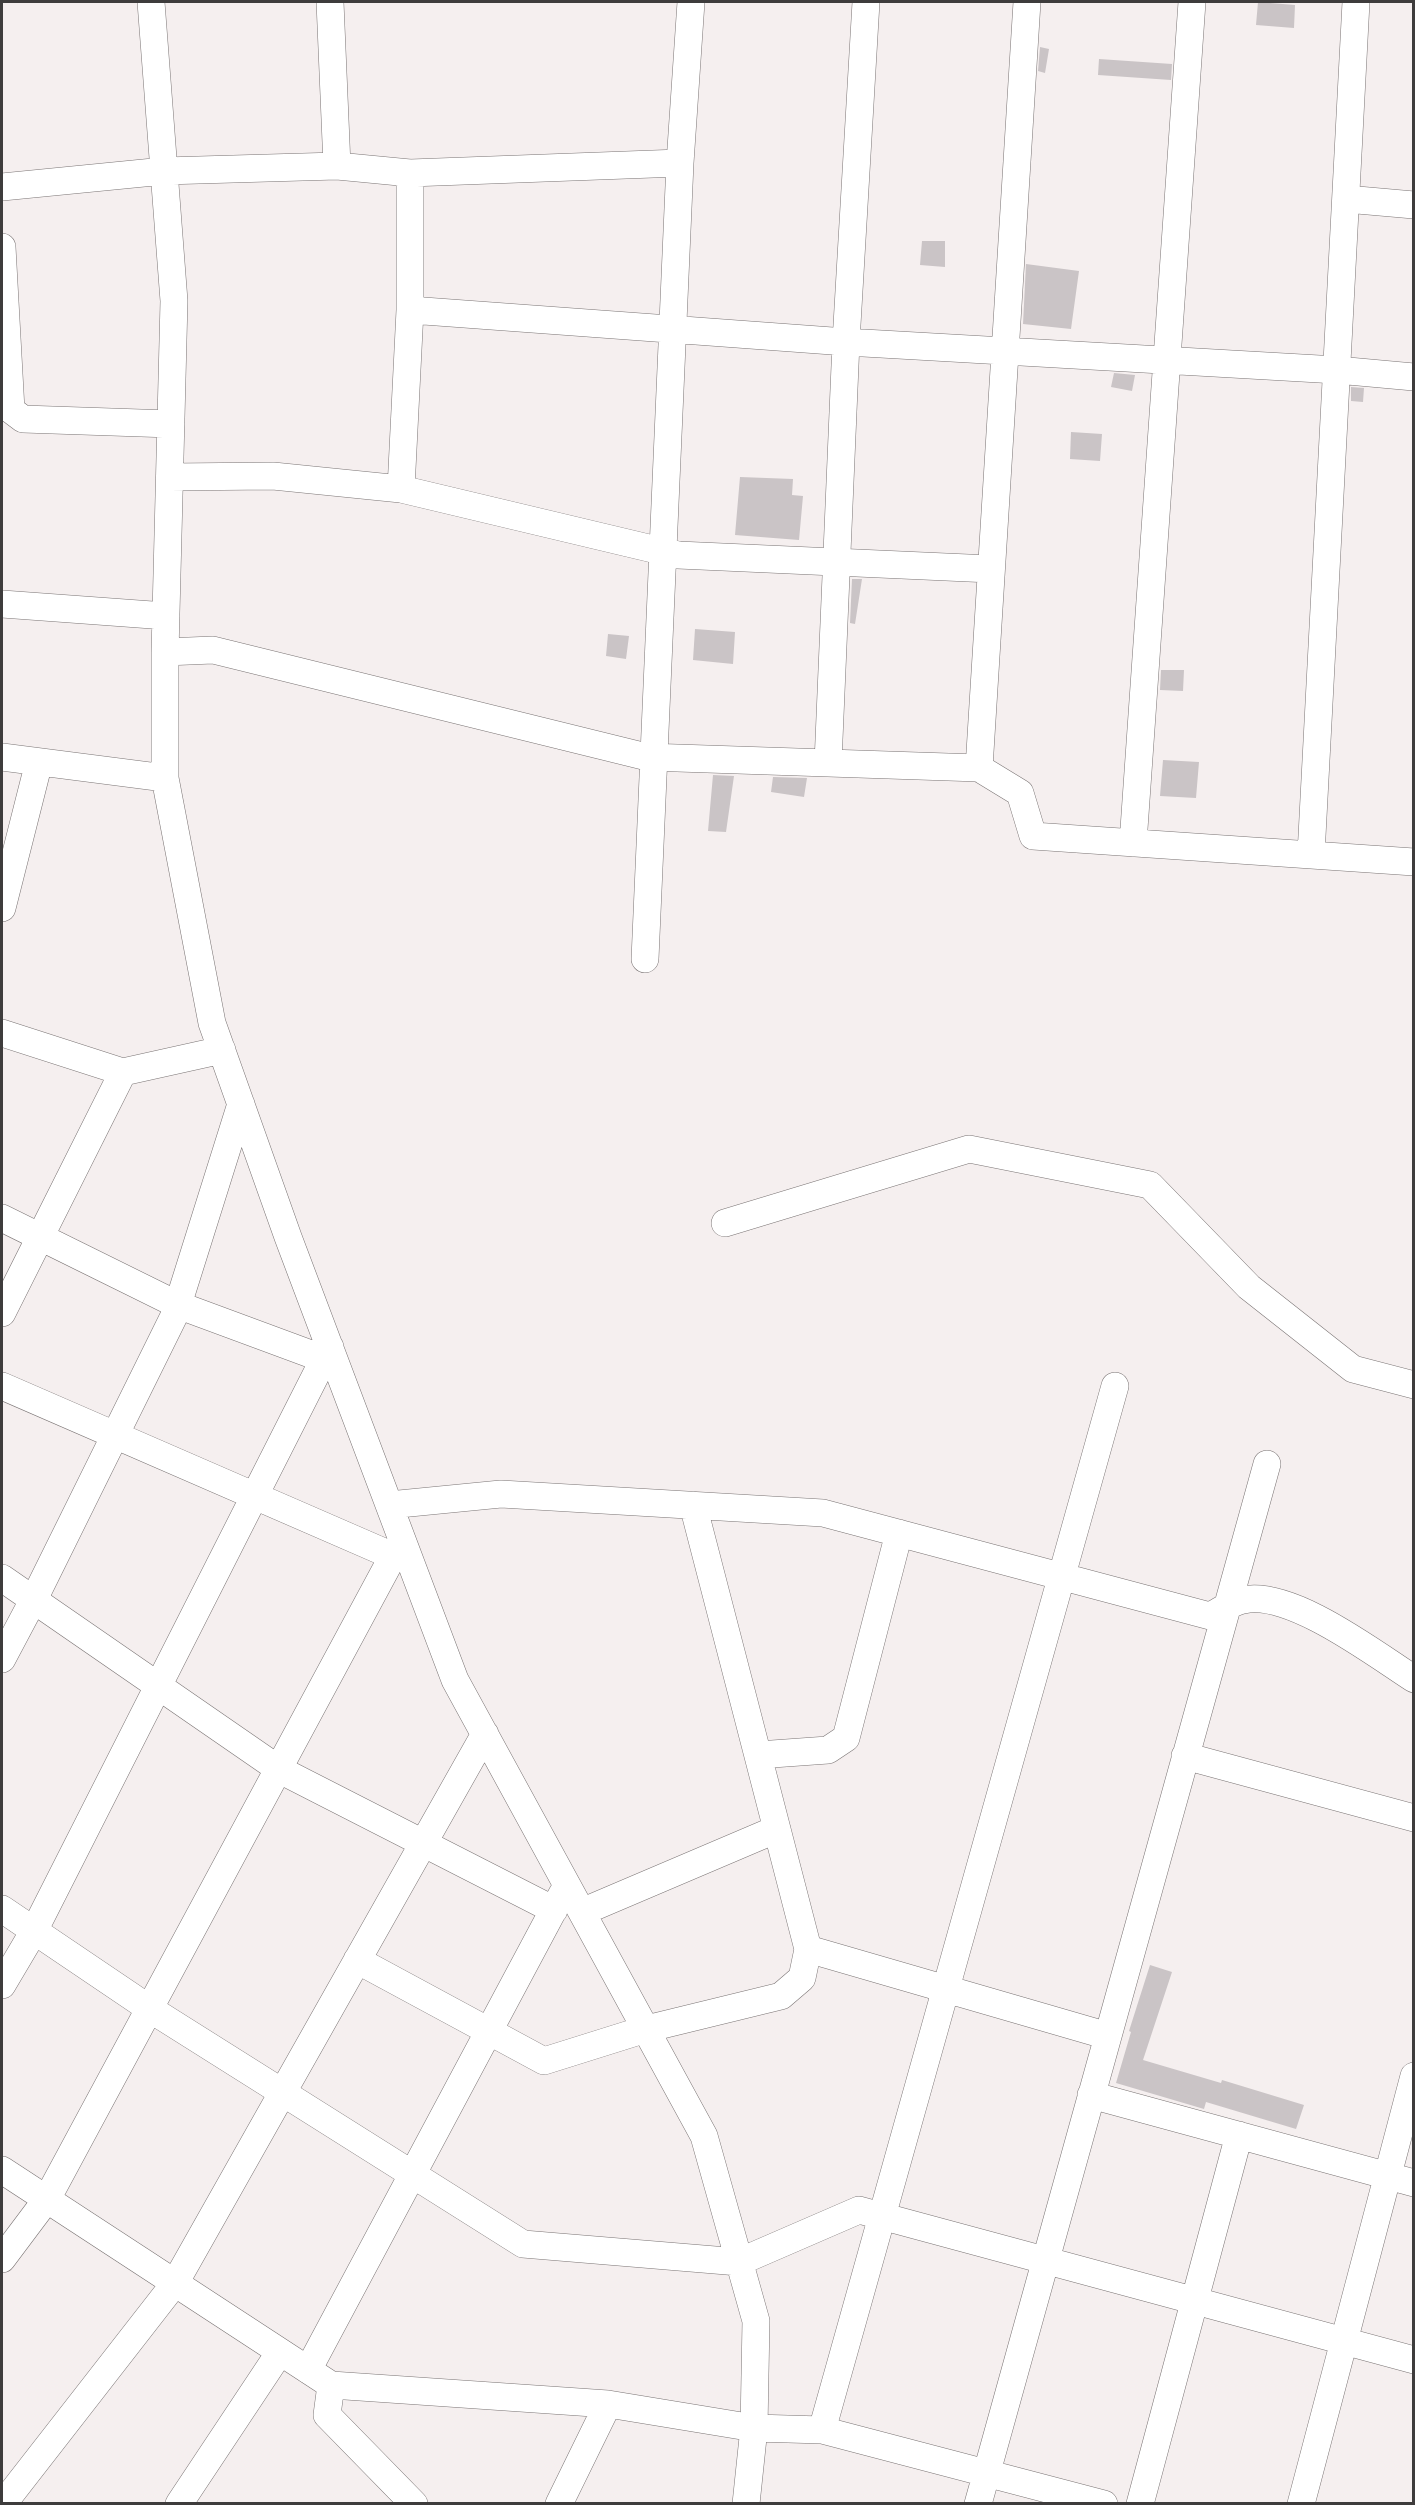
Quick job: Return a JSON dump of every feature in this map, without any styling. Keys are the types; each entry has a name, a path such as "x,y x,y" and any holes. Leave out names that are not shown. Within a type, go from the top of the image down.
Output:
{"street":[{"path":"151,2 174,300 165,652 165,778 212,1023 327,1353 389,1505 398,1550 455,1680 704,2136 756,2321 754,2428 746,2504"},
{"path":"330,2 337,166"},
{"path":"645,959 672,329 691,2"},
{"path":"828,763 846,342 866,2"},
{"path":"979,768 1028,2"},
{"path":"1133,843 1192,2"},
{"path":"1311,855 1356,2"},
{"path":"2,188 164,171 337,166 410,173 680,163"},
{"path":"401,489 410,310 410,173"},
{"path":"1346,198 1413,205"},
{"path":"2,247 5,364 11,410 23,419 171,424"},
{"path":"410,310 846,342 1337,370 1413,377"},
{"path":"170,477 273,476 401,489 678,555 992,569"},
{"path":"2,604 166,616"},
{"path":"165,652 213,650 654,758 979,768 1020,793 1033,836 1413,862"},
{"path":"2,758 165,778"},
{"path":"2,908 39,762"},
{"path":"2,1033 123,1072 222,1050"},
{"path":"2,1313 123,1072"},
{"path":"2,1659 34,1600 178,1305 241,1104"},
{"path":"725,1223 969,1149 1150,1185 1249,1287 1353,1369 1413,1385"},
{"path":"2,1218 178,1305 327,1353"},
{"path":"2,1985 34,1931 327,1353"},
{"path":"2,1386 254,1496 398,1550"},
{"path":"822,2430 1115,1386"},
{"path":"978,2504 1267,1464"},
{"path":"389,1505 501,1494 823,1513 1210,1616 1244,1600 1277,1602 1319,1618 1413,1679"},
{"path":"357,1960 544,2061 646,2029 781,1996 802,1978 808,1949 693,1505"},
{"path":"758,1755 828,1750 846,1738 899,1533"},
{"path":"2,2259 47,2199 398,1550"},
{"path":"2,1578 280,1770 554,1910"},
{"path":"3,2504 175,2283 484,1734"},
{"path":"1185,1756 1413,1818"},
{"path":"582,1912 777,1829"},
{"path":"308,2370 567,1885"},
{"path":"2,1909 150,2009 523,2244 739,2262 859,2210 1413,2360"},
{"path":"808,1949 1108,2036"},
{"path":"1302,2504 1413,2076"},
{"path":"1091,2095 1413,2183"},
{"path":"1140,2504 1239,2135"},
{"path":"2,2170 331,2385 608,2403 754,2428 822,2430 1104,2504"},
{"path":"179,2504 280,2352"},
{"path":"331,2385 327,2415 399,2498"},
{"path":"559,2504 608,2403"}],"building":[{"path":"1258,2 1295,5 1294,28 1256,25"},
{"path":"1040,47 1049,49 1045,73 1038,71"},
{"path":"1099,59 1172,64 1171,80 1098,75"},
{"path":"922,241 945,241 945,267 920,265"},
{"path":"1026,264 1079,271 1071,329 1023,324"},
{"path":"1114,373 1135,375 1132,391 1111,387"},
{"path":"1351,387 1364,388 1363,402 1351,401"},
{"path":"1071,432 1102,434 1100,461 1070,459"},
{"path":"740,477 793,479 792,495 803,496 799,540 735,535"},
{"path":"852,579 862,579 855,624 850,623"},
{"path":"695,629 735,632 733,664 693,660"},
{"path":"608,634 629,636 626,659 606,656"},
{"path":"1161,670 1184,670 1183,691 1160,690"},
{"path":"1163,760 1199,762 1196,798 1160,796"},
{"path":"713,775 734,776 726,832 708,831"},
{"path":"773,777 807,778 804,797 771,792"},
{"path":"1150,1965 1172,1972 1143,2060 1221,2083 1222,2080 1304,2105 1296,2129 1206,2102 1204,2109 1116,2083 1131,2032 1129,2031"}]}
